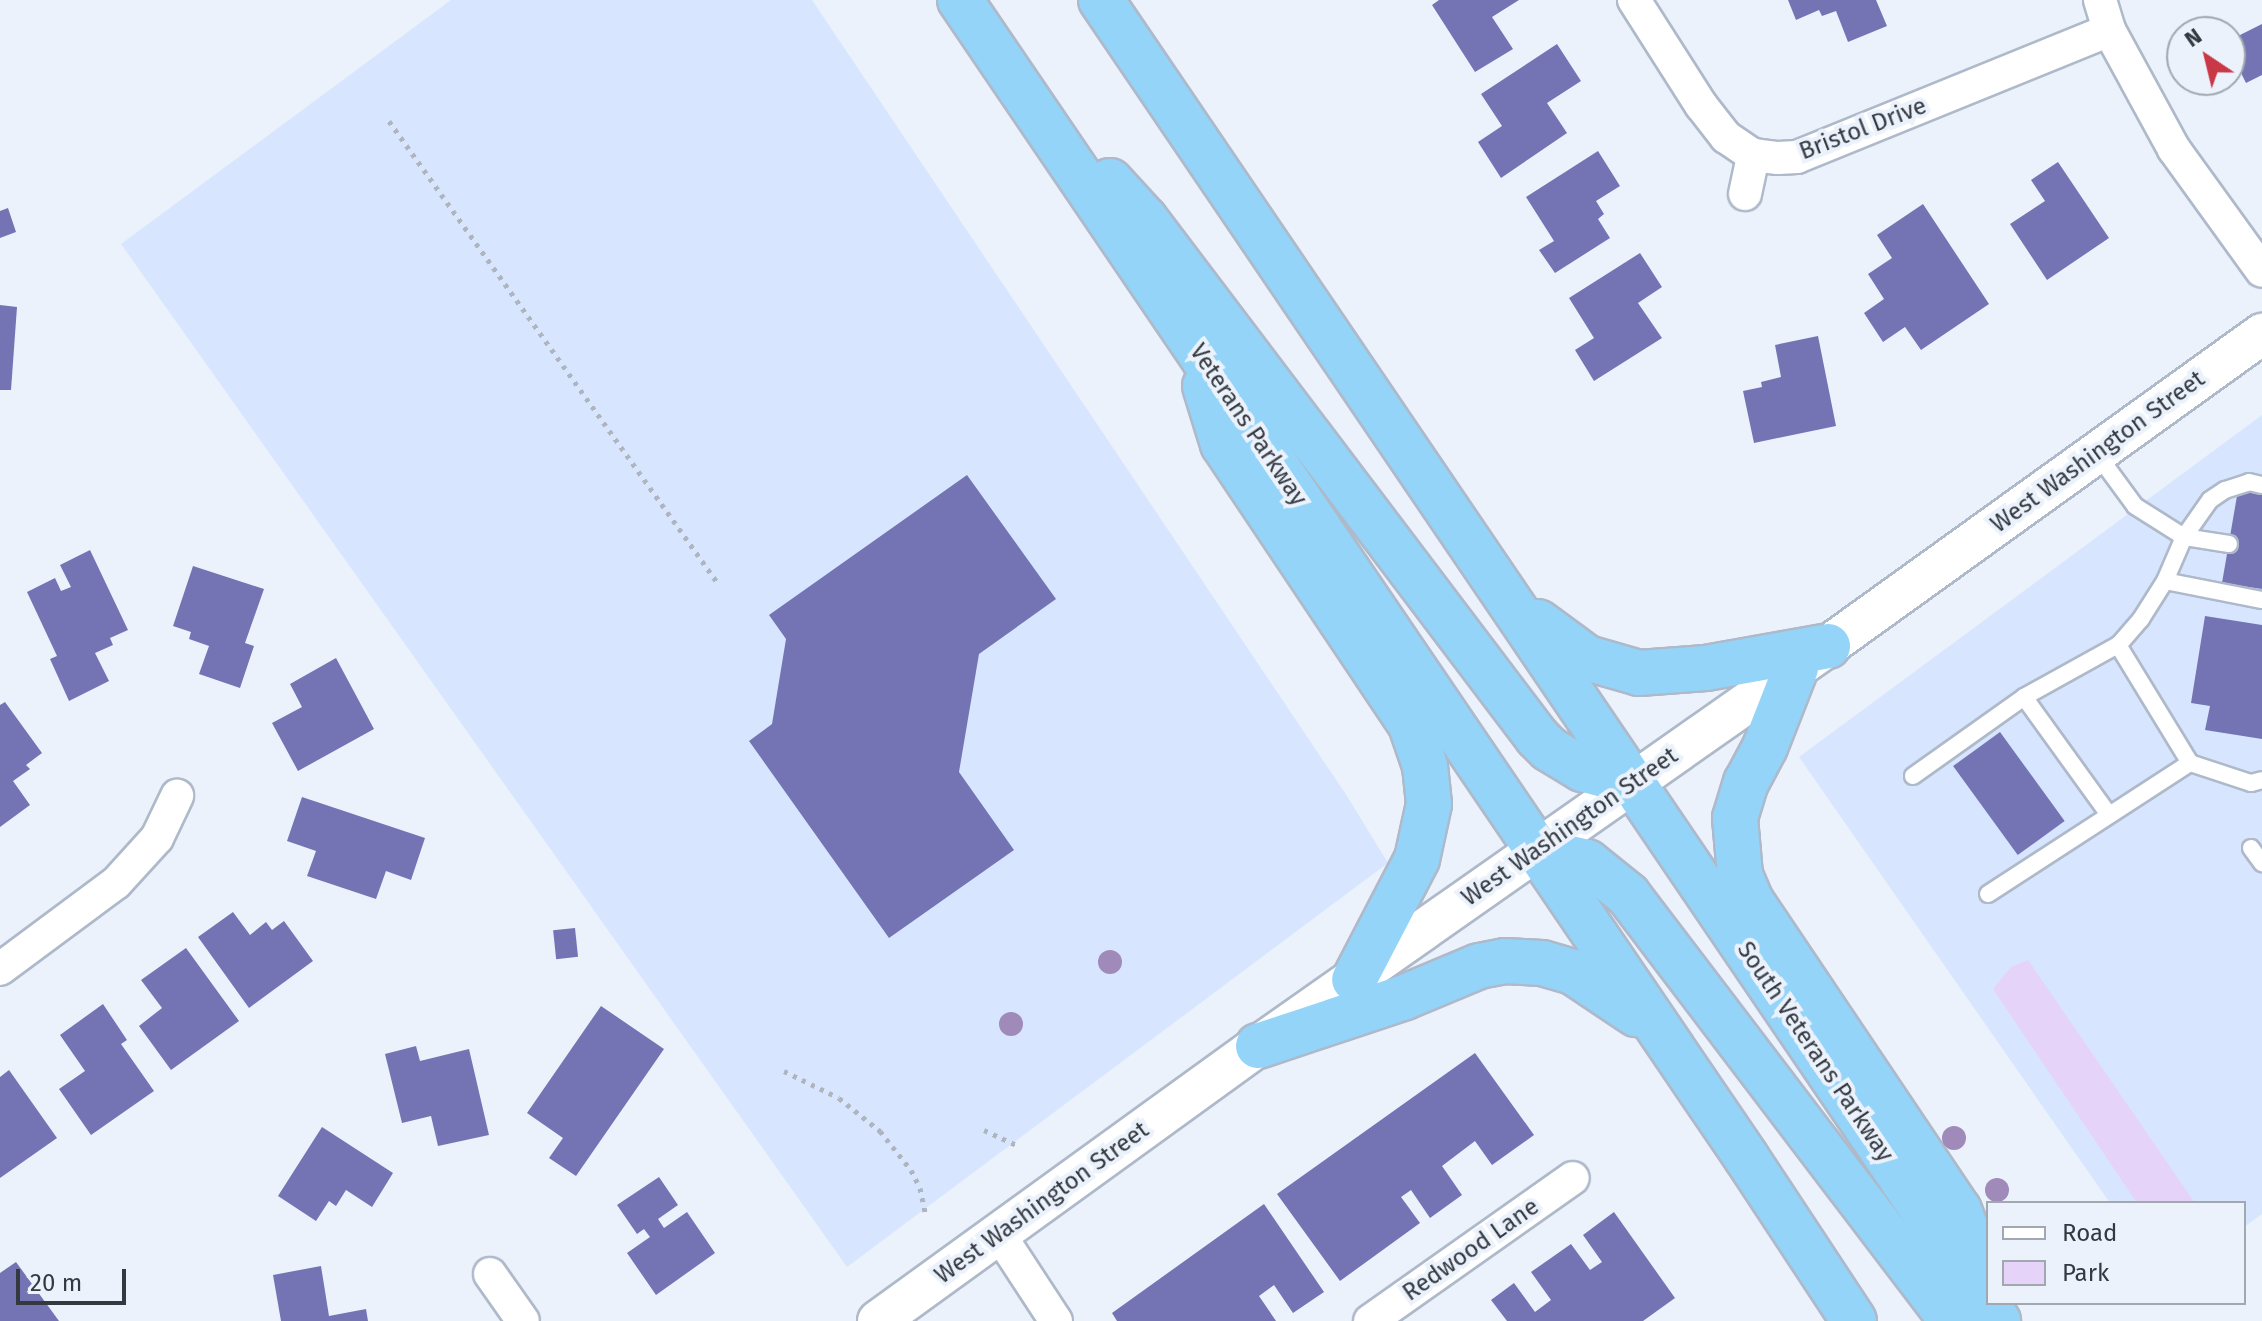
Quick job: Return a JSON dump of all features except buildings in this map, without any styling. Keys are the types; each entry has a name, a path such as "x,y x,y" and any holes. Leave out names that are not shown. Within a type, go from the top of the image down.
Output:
{"highway":[{"name":"Veterans Parkway","path":"960,0 1537,850"},
{"path":"1101,0 1633,783"},
{"path":"1012,77 1145,219 1537,737 1549,749 1582,769 1633,783"},
{"path":"1192,342 1223,444 1411,725 1425,766 1429,804 1417,859 1354,980"},
{"path":"1502,593 1565,645 1587,658 1639,673 1812,657"},
{"path":"1812,657 1746,782 1735,818 1740,875 1751,901 1959,1210 1986,1280"},
{"name":"South Veterans Parkway","path":"1633,783 1986,1300"},
{"path":"1537,850 1854,1321"},
{"path":"1537,850 1587,862 1622,889 1952,1321"},
{"path":"1258,1046 1405,997 1479,966 1524,960 1573,972 1608,992 1660,1033"}],"street":[{"path":"1634,0 1709,116 1726,137 1753,155 1745,194"},
{"path":"2105,15 2174,149 2262,271"},
{"name":"Bristol Drive","path":"1753,155 1797,157 2105,15"},
{"name":"West Washington Street","path":"878,1321 1258,1046 1812,657 2262,334"},
{"path":"0,969 116,883 157,838 177,796"},
{"name":"Redwood Lane","path":"1370,1321 1573,1178"},
{"path":"999,1234 1056,1321"},
{"path":"490,1274 523,1321"}],"lane":[{"path":"2097,454 2135,506 2184,537 2229,544"},
{"path":"1913,776 2024,697 2118,645 2141,619 2165,581 2184,537 2210,500 2241,483 2262,485"},
{"path":"2165,581 2262,600"},
{"path":"2118,645 2190,763 2251,783 2262,780"},
{"path":"2024,697 2109,815"},
{"path":"1988,894 2190,763"},
{"path":"2251,848 2262,863"}],"path":[{"path":"389,121 717,582"},
{"path":"784,1071 839,1098 880,1131 911,1170 920,1188 925,1212"},
{"path":"984,1130 1019,1146"}],"shaded area":[{"path":"451,0 812,0 1347,796 1388,863 847,1267 121,244"},
{"path":"2262,415 2262,1214 2246,1226 2246,1201 2109,1201 1799,757"}],"green space":[{"path":"2028,960 2194,1201 2136,1201 1993,989 2011,967"}]}
